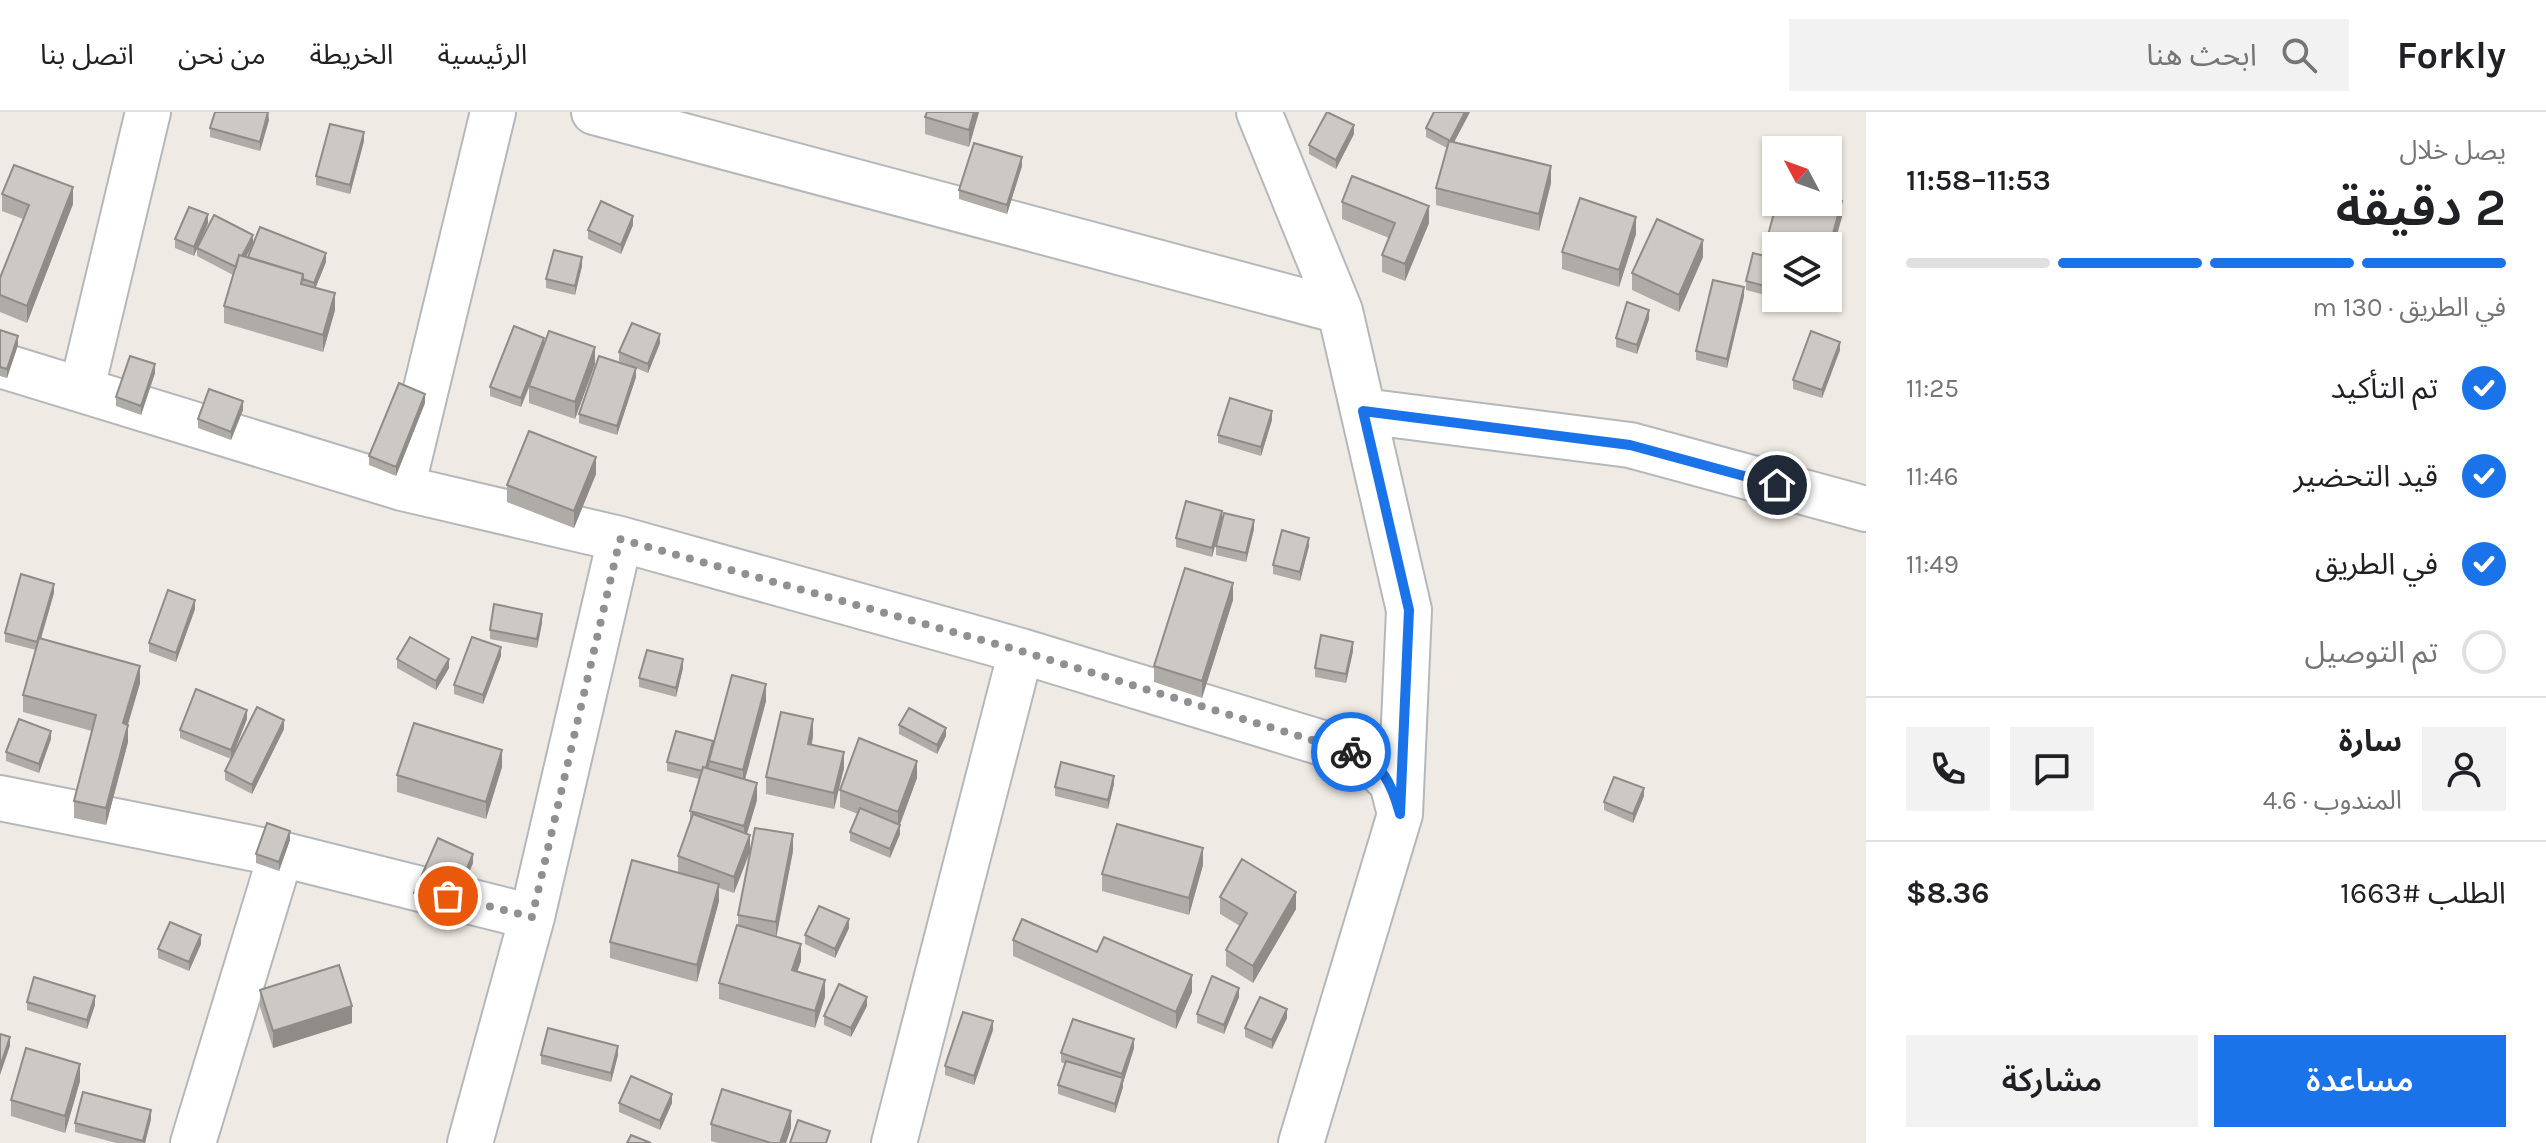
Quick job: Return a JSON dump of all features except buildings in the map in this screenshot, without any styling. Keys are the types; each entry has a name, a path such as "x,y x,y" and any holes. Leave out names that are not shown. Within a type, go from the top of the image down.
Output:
{"street":[{"path":"82,388 148,112"},
{"path":"402,488 493,112"},
{"path":"594,112 1340,311"},
{"path":"1259,112 1340,311 1409,610 1400,814 1301,1143"},
{"path":"0,365 402,488 620,539 1021,651 1365,756 1392,783 1400,814"},
{"path":"1363,411 1630,445 1866,509"},
{"path":"470,1143 532,917 620,539"},
{"path":"894,1143 1021,651"},
{"path":"0,798 281,854 532,917"},
{"path":"193,1143 281,854"}],"way so far":[{"path":"448,896 532,917 620,539 1021,651 1351,752"}],"route":[{"path":"1351,752 1365,756 1392,783 1400,814 1409,610 1363,411 1630,445 1777,485"}]}
